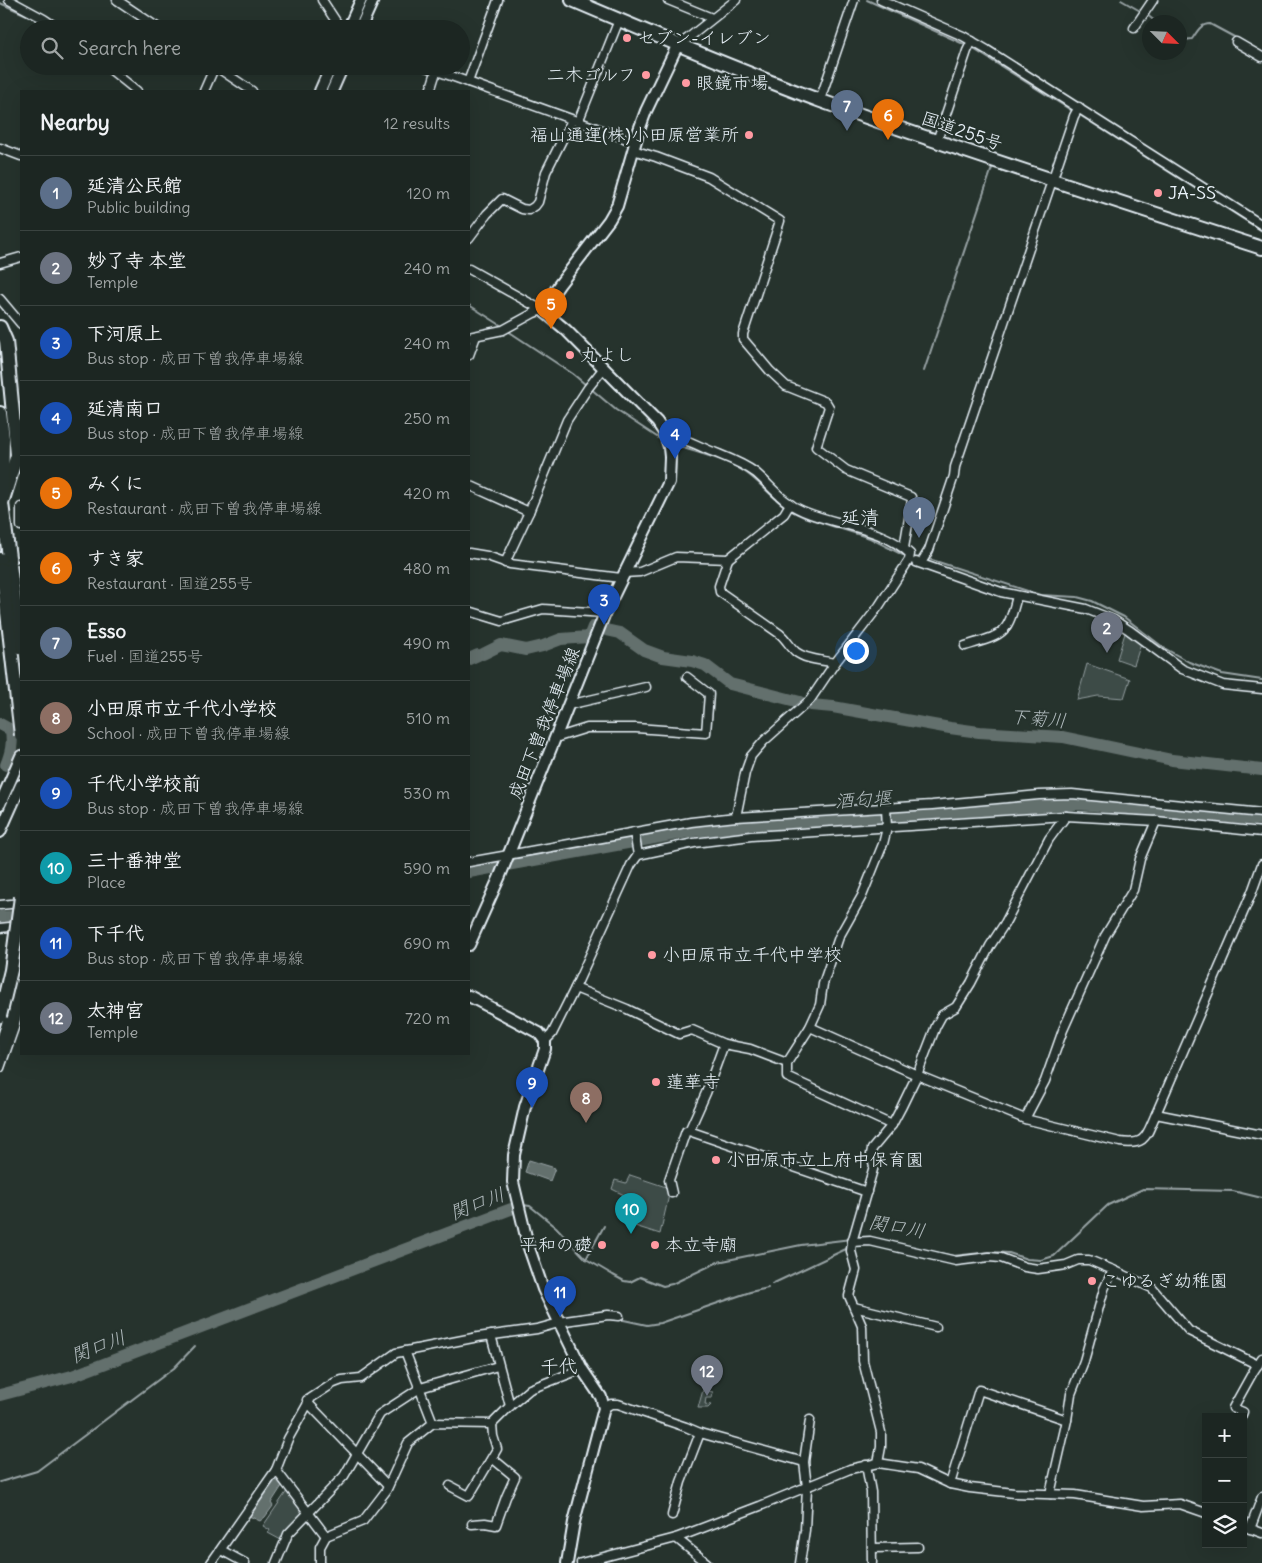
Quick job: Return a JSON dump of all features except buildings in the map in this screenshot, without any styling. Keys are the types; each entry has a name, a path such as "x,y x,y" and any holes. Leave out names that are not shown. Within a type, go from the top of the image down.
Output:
{"highway":[{"name":"国道255号","path":"572,0 820,100 937,141 1262,248"},
{"path":"0,327 6,341 18,455 2,503"},
{"path":"0,413 3,438 2,503 20,722"},
{"path":"7,568 20,642"},
{"path":"0,1016 11,970 20,904"},
{"path":"0,1049 9,1021 20,971"}],"main road":[{"path":"352,20 361,0"},
{"path":"364,20 373,0"},
{"path":"542,310 609,220 620,197 646,111 678,44"},
{"path":"320,90 327,75"},
{"path":"332,90 340,75"},
{"name":"成田下曽我停車場線","path":"470,943 509,855 605,613 669,482 669,447 657,422 566,330 542,310"},
{"path":"0,804 4,785 20,758"},
{"path":"0,832 20,787"},
{"path":"470,997 539,1033 546,1041 525,1107 514,1155 513,1182 528,1245 543,1289 582,1369 601,1397 604,1408 574,1522 567,1563"}],"street":[{"path":"9,0 46,20"},
{"path":"118,0 147,20"},
{"path":"322,0 335,20"},
{"path":"468,82 498,0"},
{"path":"668,0 712,18"},
{"path":"678,44 736,0"},
{"path":"820,100 854,0"},
{"path":"881,0 970,44 1262,225"},
{"path":"1134,28 1153,0"},
{"path":"470,237 487,214 502,199 522,209 529,210 535,206 546,172 575,121 619,20"},
{"path":"1236,42 1262,57"},
{"path":"937,141 970,44"},
{"path":"118,75 137,90"},
{"path":"204,90 211,75"},
{"path":"228,75 251,90"},
{"path":"430,90 435,75"},
{"path":"446,75 575,121 709,177 780,222 743,334 743,339 770,371 786,386 826,402 829,407 816,447 846,470 910,497 912,500 904,548"},
{"path":"920,563 929,550 1052,179 1077,111"},
{"path":"0,148 20,156"},
{"path":"0,263 20,257"},
{"path":"470,270 542,310"},
{"path":"0,299 20,323"},
{"path":"472,337 506,329 542,310"},
{"path":"505,563 529,512 567,420 603,369"},
{"path":"664,434 678,435 740,462 756,474 788,508 870,532 904,548 910,554 909,560 879,606 835,663 810,700 764,741 751,756 745,772 736,817"},
{"path":"470,485 529,512"},
{"path":"788,508 784,514 728,559 719,586 720,592 780,634 787,640 794,651 801,655 835,663"},
{"path":"470,553 487,556 505,563 554,570 622,575 640,572 676,557 728,559"},
{"path":"909,560 1000,592 1086,608 1114,620 1182,669 1223,685 1262,689"},
{"path":"966,646 994,637 1004,631 1009,624 1017,596"},
{"path":"470,611 502,621 543,609 605,613"},
{"path":"555,738 587,728 636,728 706,733 709,694 687,678"},
{"path":"568,705 646,687"},
{"path":"470,862 691,822 736,817 886,808 1039,795 1072,794 1262,813"},
{"path":"886,808 886,828 883,844 862,896 840,938 823,984 820,1005 810,1027 787,1063 787,1077 892,1124"},
{"path":"878,1464 881,1447 880,1432 863,1361 862,1326 849,1296 856,1270 851,1251 853,1238 874,1166 872,1150 892,1124 917,1075 942,1015 956,1007 971,983 1049,839 1066,816"},
{"path":"638,852 751,836 1066,816 1156,821 1262,832"},
{"path":"1025,1119 1045,1081 1063,1030 1105,936 1133,890 1140,859 1156,821"},
{"path":"546,1041 552,1034 575,988 638,852 634,832"},
{"path":"810,1027 917,1075 1025,1119 1135,1144 1146,1136 1156,1114 1252,892 1262,864"},
{"path":"0,905 20,903"},
{"path":"0,928 20,926"},
{"path":"575,988 627,1008 679,1034 692,1030 724,1044 750,1049 787,1063"},
{"path":"0,1068 14,1028 20,1002"},
{"path":"672,1193 669,1180 686,1131 689,1131 706,1093 724,1044"},
{"path":"1156,1114 1262,1135"},
{"path":"689,1131 867,1192"},
{"path":"853,1238 956,1261 989,1257 1001,1258 1038,1269 1066,1265 1078,1260 1089,1260 1113,1270 1152,1288 1189,1331 1260,1362 1234,1408 1243,1413"},
{"path":"1050,1494 1068,1420 1072,1394 1084,1362 1104,1289 1113,1270"},
{"path":"854,1307 936,1327"},
{"path":"211,1563 276,1470 288,1439 307,1400 334,1383 361,1378 396,1353 538,1329 559,1323 608,1315 619,1316"},
{"path":"491,1336 510,1406"},
{"path":"405,1351 433,1423"},
{"path":"276,1563 288,1534 344,1476 380,1414 420,1388 498,1366"},
{"path":"320,1563 320,1547 326,1536 363,1521 386,1492 408,1443 433,1423 492,1424 530,1389 582,1369"},
{"path":"950,1484 979,1390 1068,1420"},
{"path":"307,1400 388,1486"},
{"path":"604,1408 611,1404 618,1404 700,1433 804,1462"},
{"path":"800,1563 805,1530 807,1487 804,1462 810,1420"},
{"path":"450,1486 469,1496 497,1449 492,1424"},
{"path":"672,1516 681,1482 700,1433"},
{"path":"472,1524 485,1523 496,1525 515,1477 492,1458"},
{"path":"581,1563 676,1538 850,1469 878,1464 918,1470 950,1484 1014,1493 1075,1495 1143,1506 1180,1504 1202,1512"},
{"path":"866,1465 871,1492 872,1563"},
{"path":"276,1470 326,1536"},
{"path":"1262,1497 1247,1528 1262,1533"},
{"path":"676,1538 707,1563"},
{"path":"873,1548 918,1547"},
{"path":"221,1550 245,1563"}],"shaded area":[{"path":"1126,630 1142,640 1134,665 1117,659"},
{"path":"1087,664 1130,679 1124,698 1098,696 1077,700"},
{"path":"529,1160 555,1168 550,1181 525,1172"},
{"path":"630,1175 666,1187 669,1195 660,1234 635,1226 638,1218 635,1216 634,1210 625,1207 628,1197 612,1189 615,1180 626,1183"},
{"path":"703,1390 713,1392 712,1398 706,1398 705,1404 711,1405 708,1408 698,1408"},
{"path":"279,1480 282,1486 271,1503 273,1506 265,1517 260,1521 249,1516 272,1481"},
{"path":"287,1491 303,1510 303,1513 287,1528 281,1540 268,1533 270,1530 263,1526"}],"waterway":[{"path":"867,0 968,46"},
{"path":"1121,0 1142,12"},
{"path":"0,3 38,20"},
{"path":"1187,40 1192,39 1197,31 1207,24 1236,38"},
{"path":"972,48 1074,112"},
{"path":"111,75 130,90"},
{"path":"1078,114 1262,231"},
{"path":"924,371 993,165"},
{"path":"470,306 502,326"},
{"path":"508,331 573,374 586,385"},
{"path":"590,388 616,410 663,441"},
{"path":"672,444 719,459 737,467 786,507"},
{"path":"790,510 804,517 870,538 903,555"},
{"path":"929,559 1040,595 1077,597 1092,601 1124,617 1164,648 1189,662 1222,674 1262,680"},
{"name":"下菊川","path":"483,654 501,645 526,650 561,639 589,637 593,627"},
{"name":"下菊川","path":"606,630 620,633 644,650 663,657 705,665 730,684 800,702"},
{"name":"下菊川","path":"470,659 478,655"},
{"name":"下菊川","path":"811,705 833,707 979,732 1063,737 1172,760 1262,770"},
{"name":"下菊川","path":"0,724 11,730 11,748 6,765"},
{"name":"酒匂堰","path":"470,872 693,831 753,825 1079,804 1262,820"},
{"name":"酒匂堰","path":"0,917 20,916"},
{"name":"関口川","path":"880,1240 953,1256 990,1252 1009,1253 1027,1259 1041,1260 1054,1256 1108,1205 1143,1189 1233,1191 1262,1198"},
{"name":"関口川","path":"523,1205 530,1206 556,1227 586,1259 613,1275 630,1282 640,1277 663,1286 672,1284 718,1262 801,1245 851,1239"},
{"name":"関口川","path":"0,1395 72,1376 511,1209"},
{"path":"586,1259 604,1226"},
{"name":"関口川","path":"856,1238 871,1237"},
{"path":"772,1284 846,1249 849,1241"},
{"path":"619,1319 647,1325 660,1323 750,1292 768,1288"},
{"path":"0,1482 37,1471 174,1368 195,1346"}],"place":[{"name":"セブン-イレブン","path":"627,38"},
{"name":"二木ゴルフ","path":"646,75"},
{"name":"眼鏡市場","path":"686,83"},
{"name":"Esso","path":"847,131"},
{"name":"福山通運(株)小田原営業所","path":"749,135"},
{"name":"すき家","path":"888,140"},
{"name":"JA-SS","path":"1158,193"},
{"name":"みくに","path":"551,329"},
{"name":"丸よし","path":"570,355"},
{"name":"延清南口","path":"675,459"},
{"name":"延清公民館","path":"919,538"},
{"name":"下河原上","path":"604,625"},
{"name":"妙了寺 本堂","path":"1107,653"},
{"name":"小田原市立千代中学校","path":"652,955"},
{"name":"蓮華寺","path":"656,1082"},
{"name":"千代小学校前","path":"532,1108"},
{"name":"小田原市立千代小学校","path":"586,1123"},
{"name":"小田原市立上府中保育園","path":"716,1160"},
{"name":"三十番神堂","path":"631,1234"},
{"name":"平和の礎","path":"602,1245"},
{"name":"本立寺廟","path":"655,1245"},
{"name":"こゆるぎ幼稚園","path":"1092,1281"},
{"name":"下千代","path":"560,1317"},
{"name":"太神宮","path":"707,1396"}],"district":[{"name":"延清","path":"860,517"},
{"name":"千代","path":"559,1366"}]}
